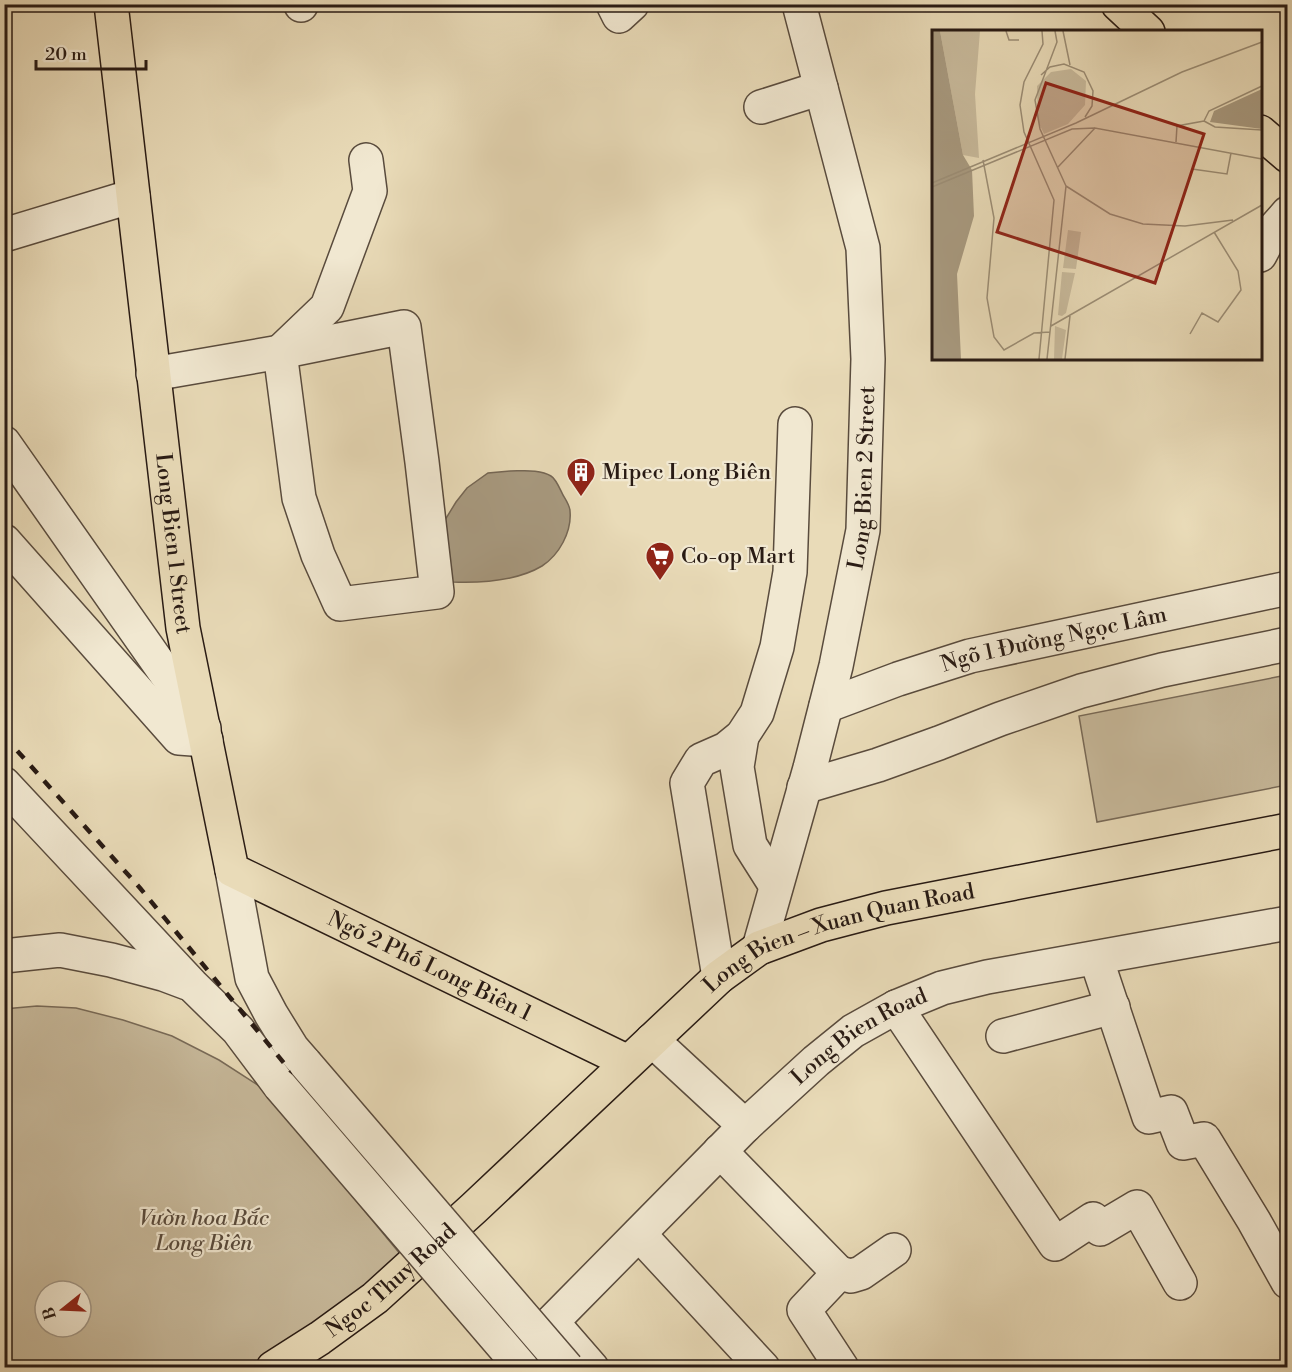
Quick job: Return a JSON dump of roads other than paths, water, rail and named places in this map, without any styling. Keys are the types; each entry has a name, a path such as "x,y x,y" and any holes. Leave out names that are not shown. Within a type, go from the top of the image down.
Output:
{"main road":[{"name":"Long Bien 1 Street","path":"111,4 183,628 232,870"},
{"path":"1118,4 1146,30"},
{"path":"1262,134 1287,156"},
{"name":"Long Bien – Xuan Quan Road","path":"474,1208 719,977 759,948 821,925 886,908 1287,830"},
{"name":"Ngõ 2 Phố Long Biên 1","path":"232,870 628,1062"},
{"name":"Ngoc Thuy Road","path":"273,1368 320,1338 375,1298 474,1208"}],"street":[{"path":"613,4 619,16 632,4"},
{"name":"Long Bien 2 Street","path":"759,948 836,666 863,530 868,359 863,248 799,4"},
{"path":"761,106 821,88"},
{"path":"280,352 327,307 370,191 366,160"},
{"path":"4,235 133,196"},
{"path":"1262,251 1273,230 1287,213"},
{"path":"153,374 404,327 437,592 340,604 318,555 299,498 280,352"},
{"path":"719,977 687,783 701,760 726,749 742,736 757,713 777,647 790,572 795,424"},
{"path":"4,443 205,734 179,738 4,541"},
{"name":"Ngõ 1 Đường Ngọc Lâm","path":"826,706 898,679 970,656 1287,588"},
{"path":"804,787 878,765 1081,691 1162,670 1287,644"},
{"path":"742,736 737,767 750,845 776,886"},
{"path":"4,784 192,985 238,1030 280,1086 536,1344 592,1368"},
{"name":"Long Bien 1 Street","path":"232,870 252,978 292,1048 567,1368"},
{"name":"Long Bien Road","path":"536,1344 745,1126 816,1061 853,1031 896,1007 942,988 987,977 1287,923"},
{"path":"4,956 60,950 111,960 163,974 192,985"},
{"path":"1096,958 1149,1117 1171,1112 1183,1143 1204,1139 1254,1221 1287,1282"},
{"path":"896,1007 1055,1244 1093,1219 1100,1229 1137,1207 1180,1283"},
{"path":"1003,1036 1113,1007"},
{"path":"652,1040 745,1126"},
{"path":"720,1151 839,1273 850,1276 861,1273 894,1250"},
{"path":"639,1234 764,1368"},
{"path":"839,1273 804,1310 842,1368"},
{"path":"501,1368 536,1344"}],"railway":[{"path":"4,736 140,888 293,1074 545,1368"}],"place":[{"name":"Mipec Long Biên","path":"581,498"},
{"name":"Co-op Mart","path":"660,582"}],"park label":[{"name":"Vườn hoa Bắc Long Biên","path":"204,1230"}]}
